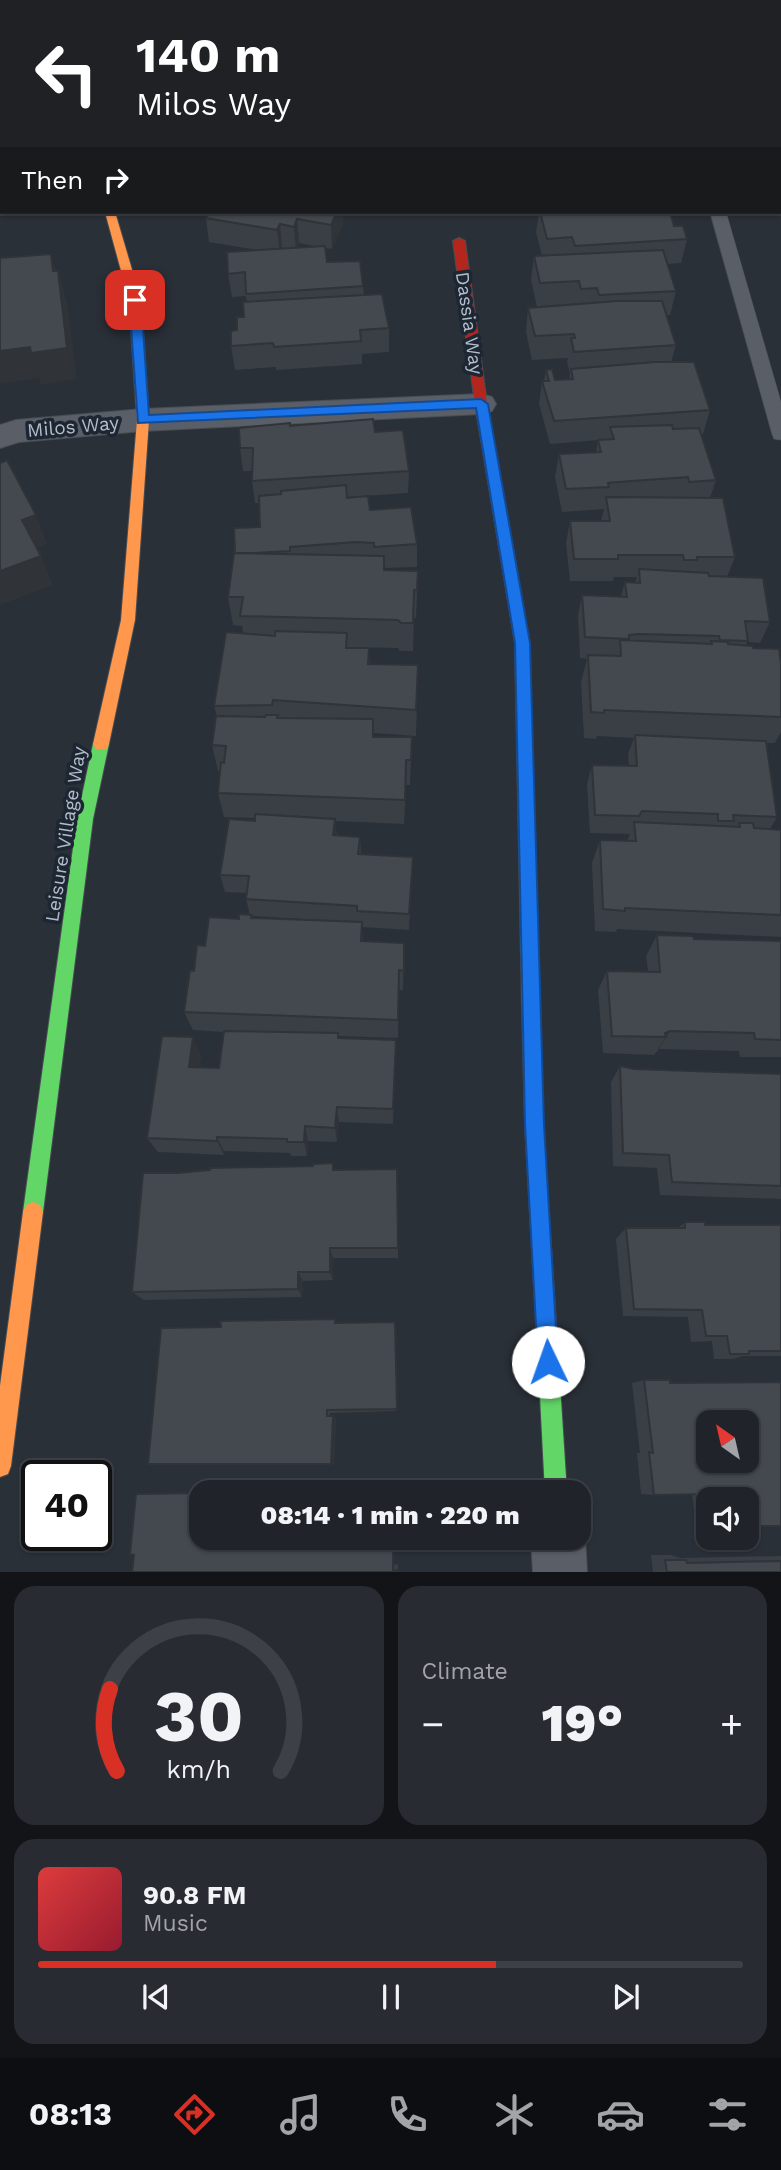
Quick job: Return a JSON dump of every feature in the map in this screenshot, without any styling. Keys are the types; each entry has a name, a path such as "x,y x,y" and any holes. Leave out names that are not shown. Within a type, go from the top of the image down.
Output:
{"street":[{"name":"Leisure Village Way","path":"0,1466 85,819 128,620 143,420 135,300 111,214"},
{"name":"Dassia Way","path":"459,242 481,404 522,643 534,1125 555,1480"},
{"name":"Milos Way","path":"0,436 16,431 143,420 481,404"},
{"path":"559,1550 560,1572"}],"lane":[{"path":"719,214 781,434"}],"building":[{"path":"209,214 336,214 331,225 297,219 294,227 280,224 277,230 206,218"},
{"path":"541,214 671,214 674,226 683,226 687,239 575,246 572,237 547,239"},
{"path":"325,246 327,262 360,261 363,286 246,294 245,272 228,274 227,252"},
{"path":"663,250 676,291 599,295 597,288 581,289 579,281 540,283 534,256"},
{"path":"51,254 53,271 58,271 67,348 31,353 30,347 0,351 0,258"},
{"path":"382,294 389,328 360,330 361,341 274,347 273,343 231,346 231,331 237,330 237,317 244,317 243,302"},
{"path":"617,301 662,301 676,345 574,352 571,338 575,338 574,334 535,336 528,308"},
{"path":"655,362 694,362 710,410 554,421 542,381 549,381 546,370 552,369 555,380 573,379 571,369"},
{"path":"373,419 375,432 403,430 409,471 252,481 253,448 240,448 239,428"},
{"path":"672,425 673,429 699,428 716,480 689,482 688,477 608,483 609,487 566,489 559,454 601,452 598,440 614,439 610,427"},
{"path":"7,460 36,515 22,520 41,556 0,571 0,463"},
{"path":"346,485 347,498 368,496 370,510 411,507 417,544 374,547 374,543 356,542 290,547 290,551 235,553 234,528 260,527 259,496 281,494 281,491"},
{"path":"606,497 723,498 735,557 697,557 697,560 684,560 683,555 618,555 618,559 574,559 570,521 610,521"},
{"path":"234,553 384,556 384,570 418,571 417,590 414,590 413,623 401,623 398,620 240,616 243,597 228,597"},
{"path":"639,569 763,578 770,622 745,621 748,641 720,640 719,636 639,634 629,635 629,639 585,637 582,595 627,597 625,582 640,583"},
{"path":"275,631 347,633 346,648 369,648 368,664 418,665 416,710 273,700 272,705 214,706 226,632 275,636"},
{"path":"620,640 712,644 711,641 779,649 781,717 604,710 604,713 591,712 588,655 621,656"},
{"path":"278,715 277,718 373,719 373,737 412,737 411,760 406,760 405,800 218,793 221,762 224,763 226,746 212,745 216,716"},
{"path":"635,735 766,741 777,817 733,815 734,821 718,821 718,814 642,811 639,816 595,815 592,765 637,766"},
{"path":"255,814 335,819 333,835 360,837 358,854 413,857 409,914 357,911 357,906 246,899 249,876 220,875 229,819 255,821"},
{"path":"634,822 740,827 739,823 753,823 754,828 781,830 781,915 603,909 600,840 636,841"},
{"path":"239,914 252,915 251,918 362,922 361,941 404,943 404,971 399,970 398,1020 184,1012 190,970 194,971 197,945 205,946 209,917 239,919"},
{"path":"657,935 693,936 694,939 781,941 781,1040 755,1039 754,1033 670,1031 665,1033 666,1037 612,1036 607,971 660,972"},
{"path":"224,1031 338,1033 338,1038 396,1040 393,1109 337,1107 335,1128 305,1126 304,1142 217,1137 217,1141 147,1138 162,1036 193,1037 189,1067 219,1068"},
{"path":"620,1066 634,1069 781,1074 781,1186 672,1182 669,1155 623,1153"},
{"path":"333,1163 333,1170 397,1169 398,1248 330,1248 330,1272 298,1272 298,1289 132,1292 143,1173"},
{"path":"685,1222 705,1222 705,1225 781,1225 781,1351 730,1354 727,1336 706,1336 702,1310 634,1309 626,1228 685,1228"},
{"path":"335,1319 335,1323 395,1322 397,1409 327,1410 327,1416 333,1416 331,1464 148,1464 161,1328 221,1327 220,1321"},
{"path":"644,1380 670,1380 670,1383 781,1382 781,1526 759,1526 759,1487 696,1487 696,1494 654,1495 649,1452 653,1453"},
{"path":"189,1493 189,1550 393,1550 393,1570 398,1572 132,1572 134,1555 130,1554 136,1494"},
{"path":"665,1560 686,1560 687,1563 781,1561 781,1572 667,1572"}],"traffic: fast":[{"path":"508,559 522,643 531,1010"},
{"path":"33,1212 85,819 101,744"},
{"path":"547,1338 555,1480"}],"traffic: slow":[{"path":"101,744 128,620 143,420 135,300 111,214"},
{"path":"531,1010 534,1125 547,1338"},
{"path":"0,1466 33,1212"}],"traffic: jam":[{"path":"459,241 481,404 508,559"}],"route":[{"path":"135,300 143,420 481,404 522,643 534,1125 548,1362"}]}
